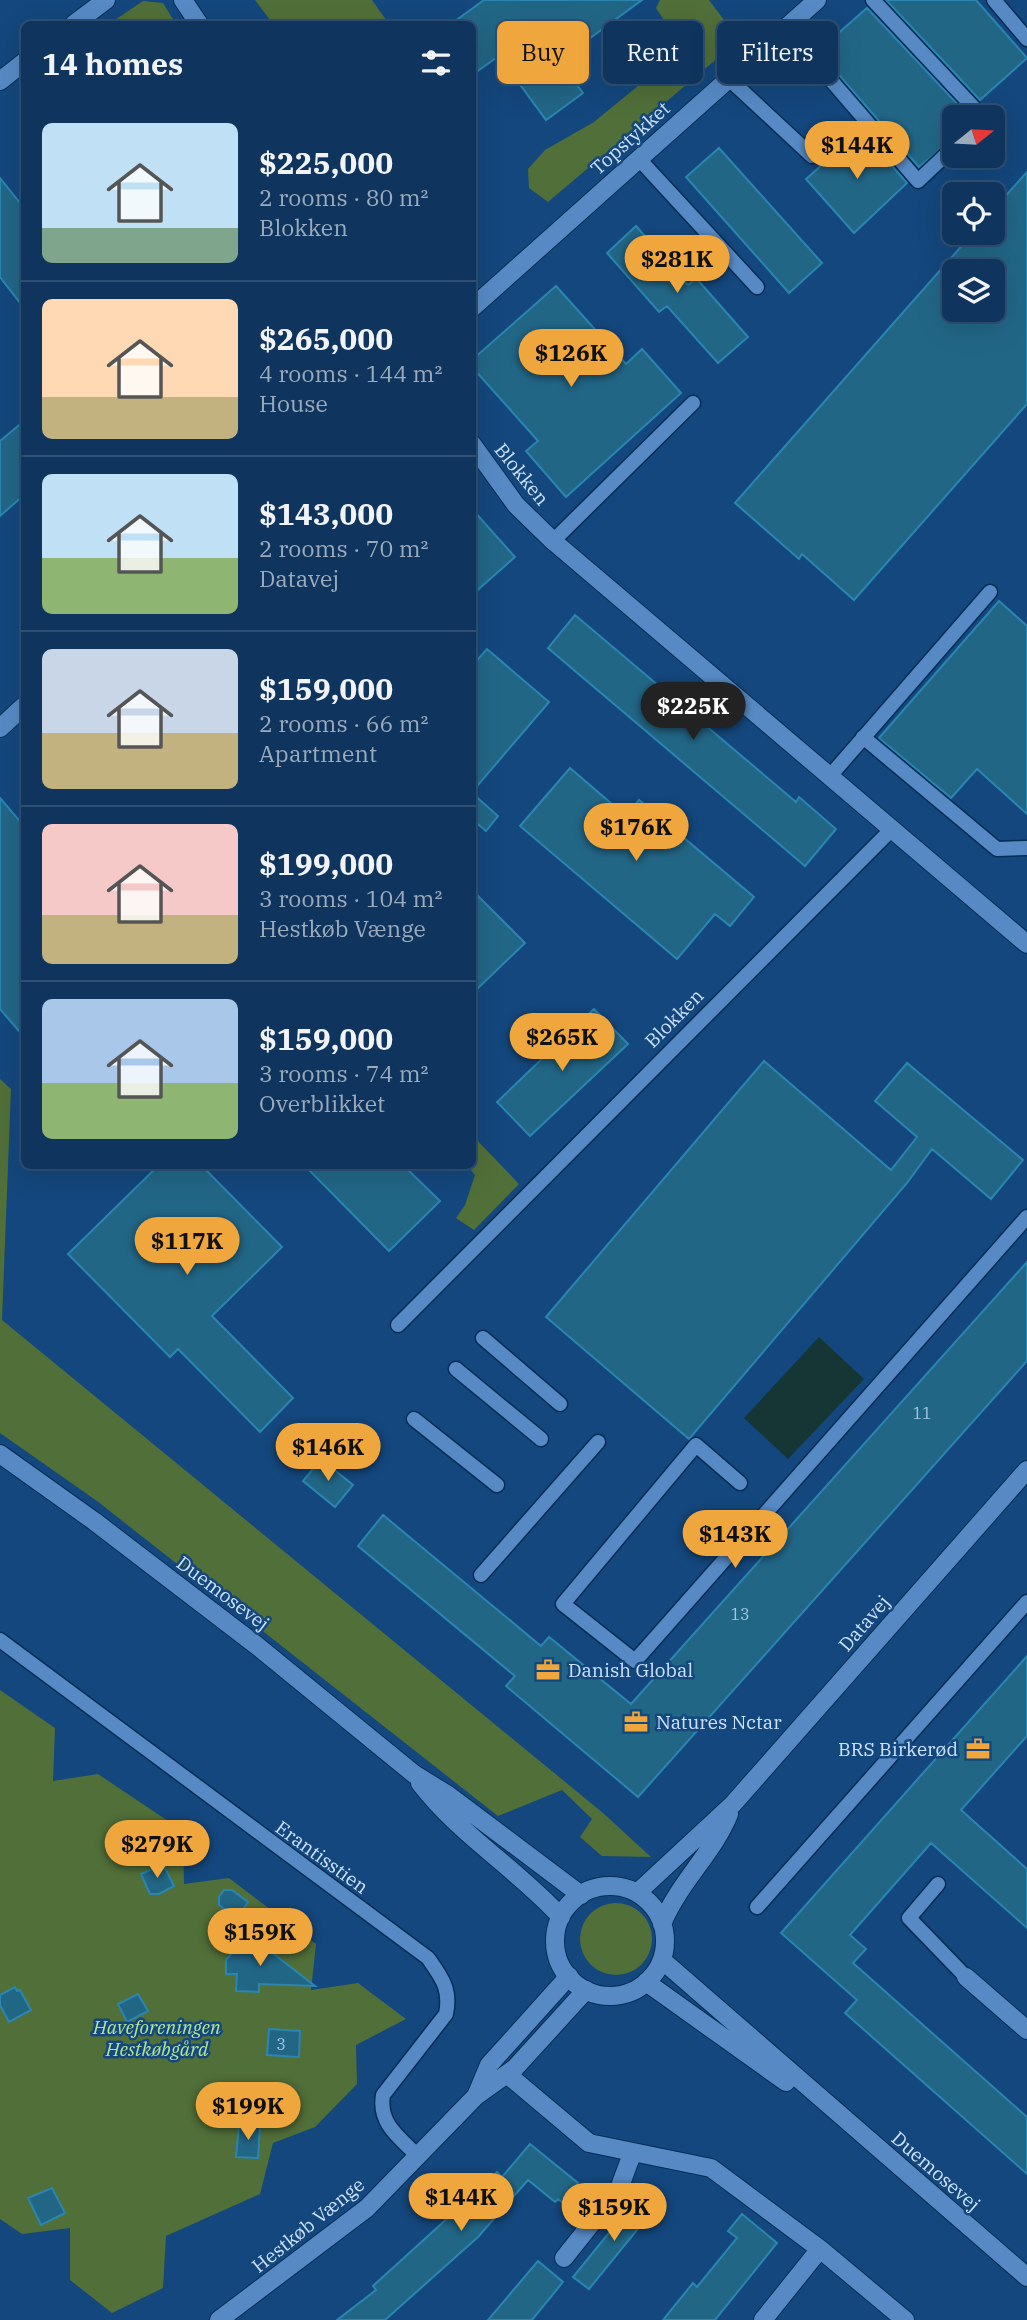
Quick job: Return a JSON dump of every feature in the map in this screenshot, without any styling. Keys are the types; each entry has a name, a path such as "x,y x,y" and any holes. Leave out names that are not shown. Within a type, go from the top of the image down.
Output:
{"street":[{"path":"78,21 106,0"},
{"path":"183,0 197,21"},
{"name":"Topstykket","path":"794,21 817,0"},
{"path":"0,81 21,64"},
{"name":"Topstykket","path":"476,304 719,84"},
{"name":"Blokken","path":"476,450 516,505 553,541 1027,944"},
{"path":"0,728 21,709"},
{"name":"Duemosevej","path":"0,1454 94,1521 256,1645 414,1774 448,1795 581,1895"},
{"name":"Datavej","path":"637,1893 733,1804 1027,1470"},
{"name":"Duemosevej","path":"414,1774 436,1804 542,1896 561,1917"},
{"name":"Datavej","path":"663,1924 679,1889 724,1826 733,1804"},
{"path":"615,1886 637,1893 648,1901 663,1924 665,1939 662,1960 646,1982 621,1995 603,1995 586,1990 569,1976 556,1948 561,1917 581,1895 592,1889 615,1886"},
{"name":"Duemosevej","path":"662,1960 687,1979 800,2083 1027,2277"},
{"name":"Hestkøb Vænge","path":"477,2096 489,2065 569,1976"},
{"path":"966,1977 1027,2029"},
{"name":"Duemosevej","path":"646,1982 792,2087 817,2097"},
{"name":"Hestkøb Vænge","path":"221,2319 367,2208 477,2096 508,2075 586,1990"},
{"path":"508,2075 589,2143 632,2154 711,2168 820,2249 905,2320"},
{"path":"564,2258 620,2189 632,2154"},
{"path":"763,2320 820,2249"}],"lane":[{"path":"873,0 971,105"},
{"path":"993,0 1027,40"},
{"path":"735,84 812,156"},
{"path":"834,84 918,181 942,158"},
{"path":"639,159 757,287"},
{"path":"553,541 693,403"},
{"path":"830,776 990,592"},
{"path":"863,737 997,849 1027,848"},
{"name":"Blokken","path":"398,1325 892,829"},
{"path":"740,1483 696,1445 563,1604 635,1661 1027,1217"},
{"path":"483,1338 560,1404"},
{"path":"456,1369 541,1439"},
{"path":"414,1419 497,1485"},
{"path":"481,1575 597,1442"},
{"path":"757,1907 1027,1602"},
{"name":"Erantisstien","path":"0,1640 428,1958 447,1983 449,1998 446,2014 383,2095 380,2109 384,2122 419,2157"},
{"path":"938,1884 909,1918 966,1977"}],"green space":[{"path":"255,0 372,0 387,21 271,21"},
{"path":"660,0 709,0 725,21 717,21 717,59 703,71 703,21 665,21 656,8"},
{"path":"143,1 163,3 174,21 113,21"},
{"path":"640,84 687,84 548,202 529,188 528,169 545,150 594,122"},
{"path":"0,1079 11,1089 2,1320 603,1813 651,1857 602,1856 580,1837 592,1819 562,1790 498,1816 97,1501 0,1433"},
{"path":"476,1139 519,1184 474,1230 456,1218 465,1205 475,1175 470,1169 476,1169"},
{"name":"Haveforeningen Hestkøbgård","path":"0,1690 55,1728 53,1781 98,1774 183,1831 184,1884 229,1878 316,1944 311,1990 358,1983 406,2019 356,2045 357,2084 315,2127 273,2143 260,2194 166,2236 163,2288 112,2313 70,2280 70,2228 22,2234 0,2219"},
{"path":"623,1903 642,1913 650,1925 650,1953 642,1965 630,1973 609,1975 590,1965 582,1953 580,1932 590,1913 602,1905"}],"shaded area":[{"path":"819,1337 864,1379 788,1459 744,1418"}],"building":[{"path":"484,0 642,0 613,21 603,21 603,29 589,39 589,21 497,21 497,57 476,72 476,21 455,21"},
{"path":"886,0 976,0 1027,58 980,100"},
{"path":"867,8 958,105 942,105 942,148 919,167 838,74 838,33"},
{"path":"520,84 576,84 583,93 546,120"},
{"path":"861,130 907,183 854,233 806,179"},
{"path":"719,148 822,263 789,293 686,177"},
{"path":"1027,172 1027,404 854,600 802,554 799,559 735,503 942,268 942,322 1005,322 1005,259 950,259 962,245 1005,245 1005,197"},
{"path":"0,178 21,204 21,304 0,277"},
{"path":"636,226 688,285 696,278 748,337 718,363 667,306 659,312 607,253"},
{"path":"556,286 626,364 642,349 681,393 566,497 526,451 538,441 476,371 476,356"},
{"path":"21,424 21,498 0,516 0,441"},
{"path":"476,513 515,557 476,591"},
{"path":"999,601 1027,626 1027,814 977,769 951,798 879,738"},
{"path":"575,615 796,802 799,797 836,829 805,866 548,648"},
{"path":"487,649 549,702 476,787 476,661"},
{"path":"570,768 626,816 639,800 754,897 730,926 715,914 677,959 520,826"},
{"path":"476,797 498,816 486,831 476,822"},
{"path":"0,798 21,822 21,1034 0,1009"},
{"path":"476,894 525,943 476,990"},
{"path":"594,1009 628,1044 530,1136 497,1102"},
{"path":"764,1061 891,1170 917,1137 875,1101 907,1063 1023,1160 991,1199 932,1149 907,1183 689,1439 546,1317"},
{"path":"155,1169 205,1169 282,1247 212,1316 293,1398 260,1432 178,1349 170,1357 68,1254"},
{"path":"308,1169 407,1169 440,1201 389,1251"},
{"path":"1027,1262 1027,1361 638,1797 506,1686 515,1676 358,1546 383,1515 541,1646 549,1637 631,1704"},
{"path":"321,1459 353,1485 335,1507 303,1481"},
{"path":"1027,1656 1027,1736 961,1810 1027,1869 1027,1928 931,1843 850,1935 866,1949 853,1963 1027,2117 1027,2174 845,2013 857,2000 781,1933"},
{"path":"163,1864 174,1886 159,1894 150,1894 141,1874"},
{"path":"224,1890 232,1890 248,1902 237,1918 219,1905 219,1897"},
{"path":"248,1934 315,1986 259,1984 259,1992 236,1991 237,1974 226,1974 226,1960"},
{"path":"15,1987 17,1991 20,1990 31,2010 9,2022 0,2005 0,1995"},
{"path":"138,1994 148,2011 127,2022 118,2004"},
{"path":"269,2029 300,2031 299,2057 267,2055"},
{"path":"239,2125 260,2127 258,2158 236,2157"},
{"path":"530,2144 578,2183 563,2203 558,2199 555,2202 528,2180 478,2237 385,2320 337,2320 376,2290 373,2286 451,2215 484,2179 487,2183 497,2172 502,2177"},
{"path":"52,2188 65,2213 41,2225 28,2198"},
{"path":"639,2196 654,2209 589,2289 573,2277"},
{"path":"742,2214 777,2243 715,2320 663,2320 693,2283 697,2287 737,2238 728,2231"},
{"path":"538,2261 563,2282 532,2320 488,2320"}],"place":[{"name":"Danish Global","path":"548,1670"},
{"name":"Natures Nctar","path":"636,1722"},
{"name":"BRS Birkerød","path":"978,1749"}]}
